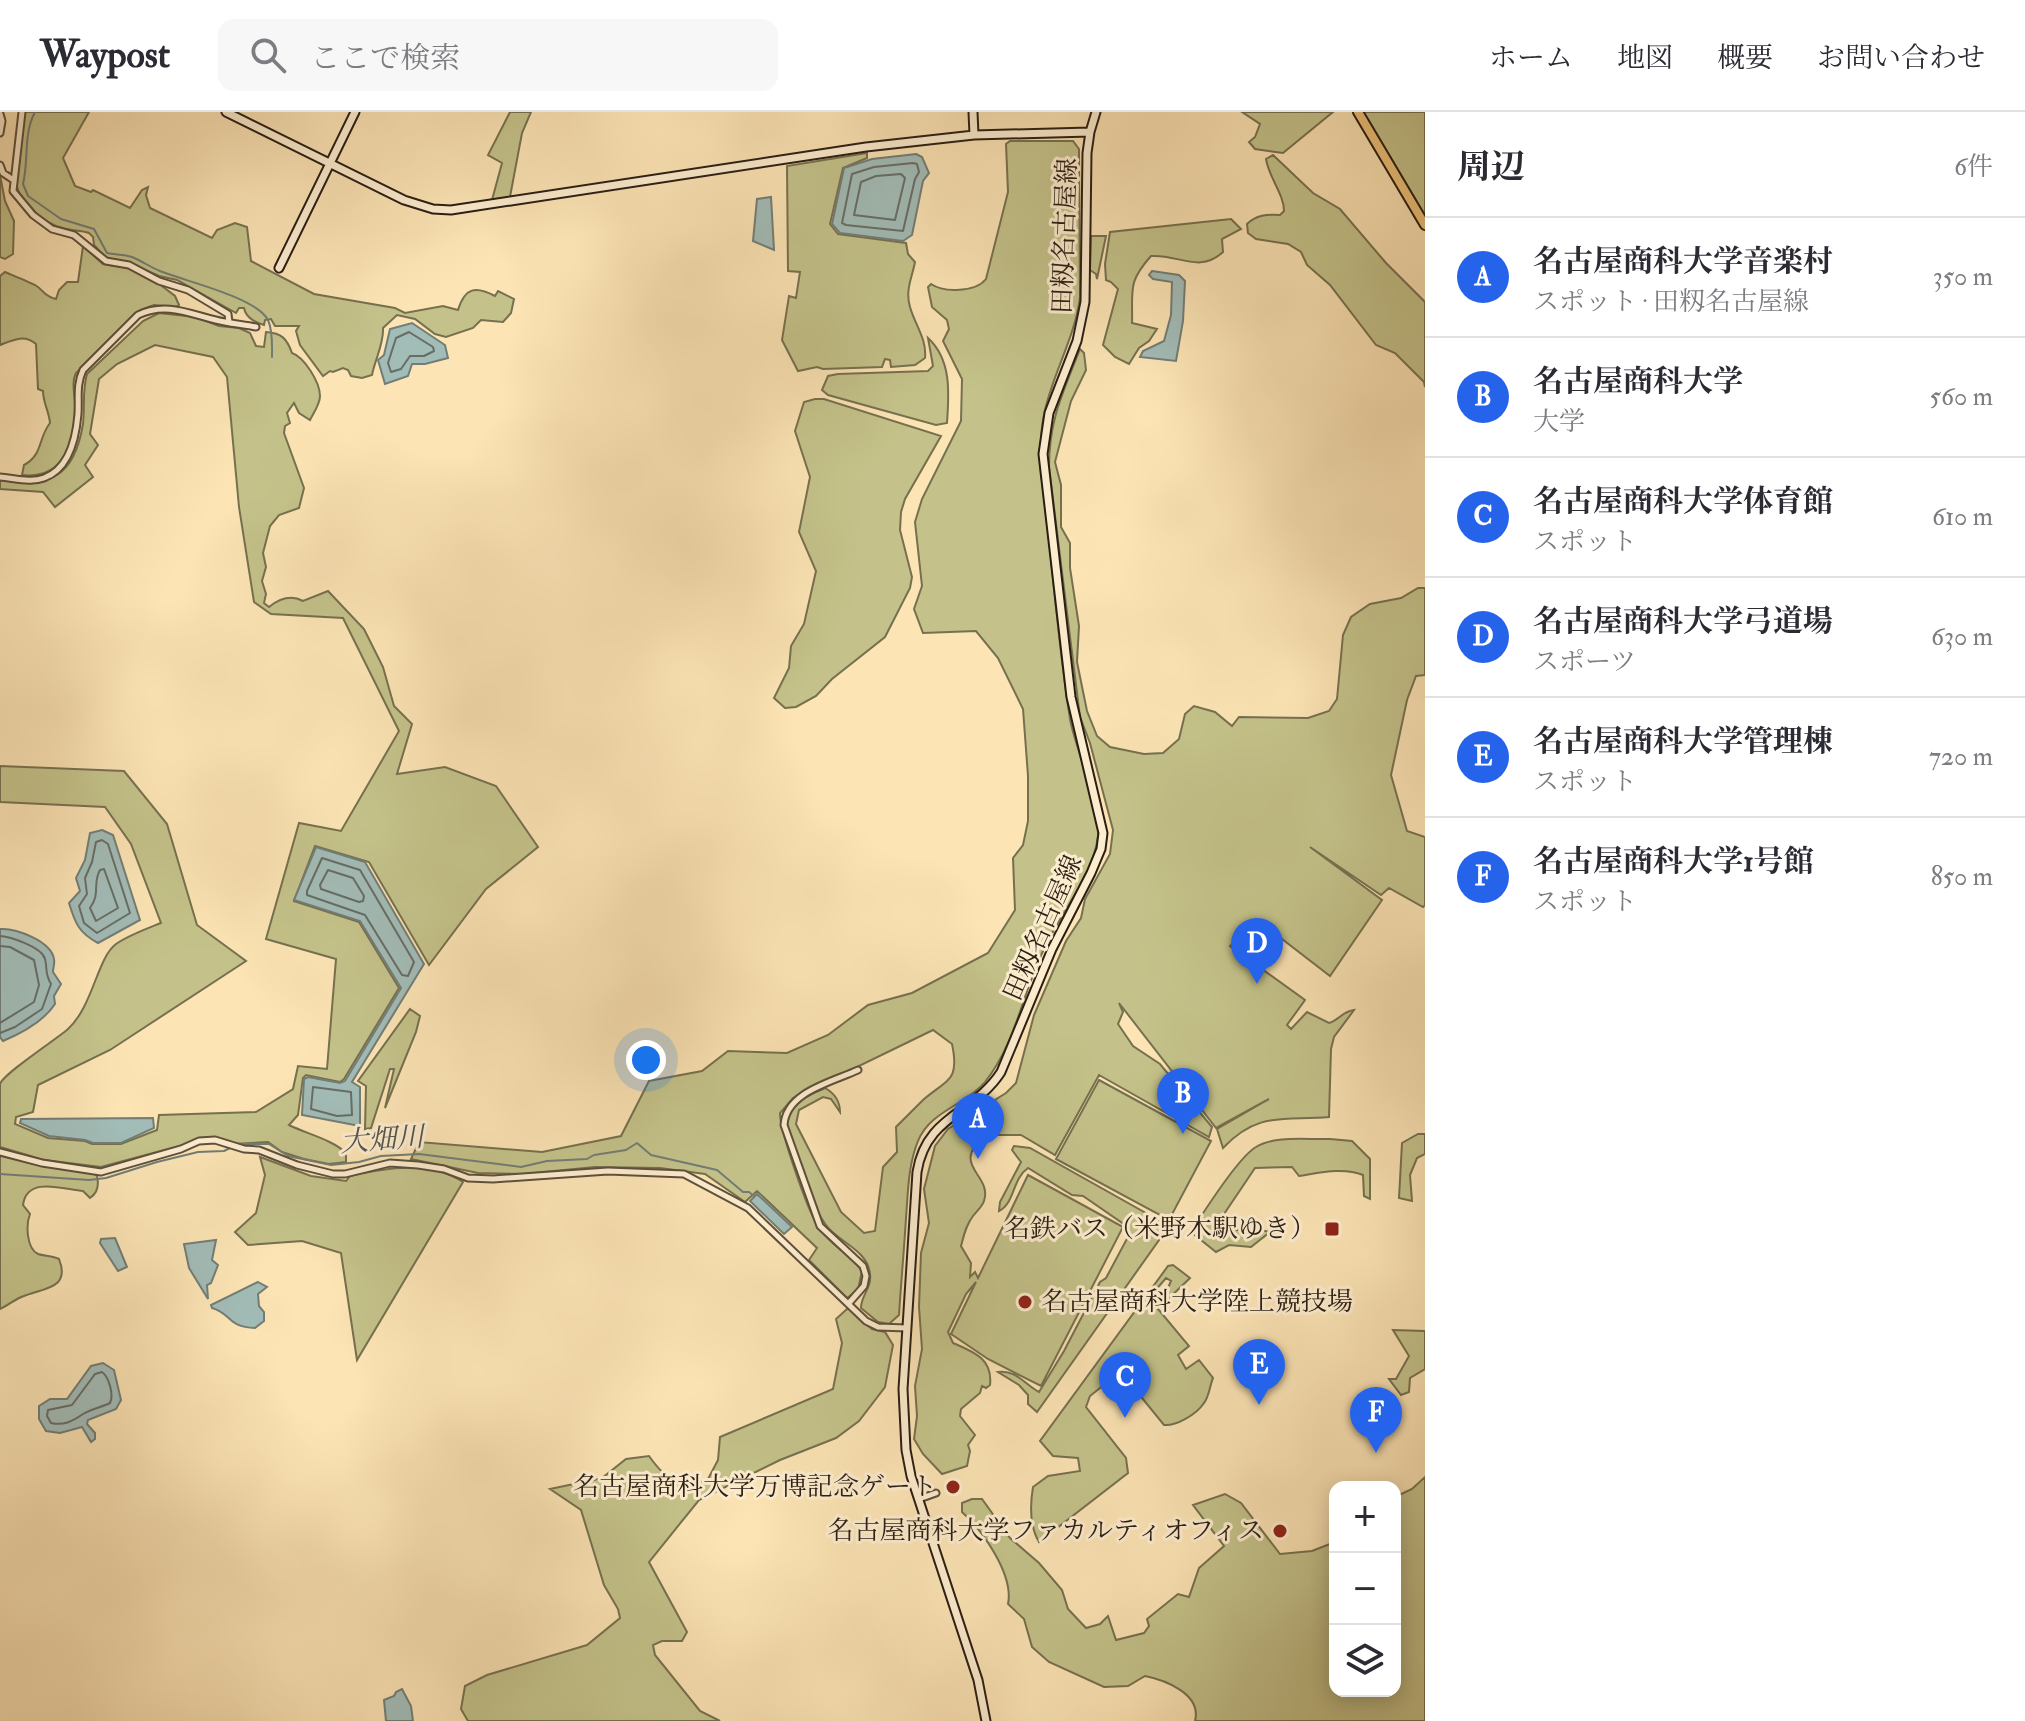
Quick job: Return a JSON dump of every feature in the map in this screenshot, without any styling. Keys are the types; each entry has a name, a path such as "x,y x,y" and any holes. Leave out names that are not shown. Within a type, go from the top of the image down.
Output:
{"main road":[{"path":"226,112 404,200 433,209 451,210 866,147 974,135 1090,132"},
{"path":"279,268 355,112"},
{"path":"973,112 974,135"},
{"name":"田籾名古屋線","path":"986,1721 978,1680 906,1450 903,1419 917,1172 923,1148 932,1133 951,1115 991,1087 1001,1072 1052,949 1101,849 1103,833 1071,697 1043,454 1049,413 1083,322 1090,132 1096,112"},
{"path":"1358,112 1425,225"}],"street":[{"path":"22,112 13,191 33,215 52,229 74,235 106,261 129,265 159,281 188,290 228,314 228,322"},
{"path":"0,114 0,133"},
{"path":"0,165 3,173 12,180"},
{"path":"0,477 45,478 60,468 73,442 78,415 78,380 83,370 138,315 149,310 185,310 256,327"},
{"path":"849,1303 864,1286 866,1276 863,1266 820,1226 784,1125 788,1109 797,1099 858,1070"},
{"path":"0,1152 42,1163 101,1172 199,1141 215,1140 259,1150 297,1165 333,1174 390,1163 444,1169 468,1178 493,1179 608,1171 684,1174 748,1208 874,1325 907,1328"},
{"path":"919,1499 936,1493"}],"shaded area":[{"path":"25,112 89,112 63,158 75,186 93,190 130,208 142,190 148,187 146,195 150,208 212,238 217,230 235,223 247,227 251,261 314,294 395,308 405,313 443,306 458,310 464,297 472,291 495,296 498,291 514,299 511,313 503,322 481,320 473,328 446,337 435,334 415,319 397,315 383,328 372,375 362,378 351,376 343,368 323,376 300,345 296,331 299,326 275,326 271,319 261,324 249,317 244,308 239,308 236,313 177,280 106,258 94,245 89,233 55,225 34,212 16,184"},
{"path":"510,112 531,112 522,133 510,197 492,200 502,163 488,155"},
{"path":"1242,112 1333,112 1283,153 1255,149 1249,142 1255,137 1260,124"},
{"path":"1363,112 1425,112 1425,217"},
{"path":"1010,141 1073,141 1079,149 1080,297 1074,326 1045,410 1041,465 1070,719 1096,809 1098,836 1090,865 1038,962 1012,1033 996,1066 977,1090 931,1122 918,1141 909,1179 899,1315 889,1324 878,1322 861,1308 870,1279 868,1266 858,1252 831,1231 819,1215 787,1128 788,1119 794,1106 803,1098 825,1088 834,1095 840,1112 831,1099 823,1097 799,1110 796,1124 841,1212 864,1233 875,1231 883,1167 897,1152 896,1127 953,1073 952,1044 933,1030 793,1098 780,1113 789,1152 813,1217 828,1239 862,1271 858,1290 847,1298 809,1260 817,1248 757,1191 745,1202 705,1174 660,1168 595,1167 523,1174 478,1173 411,1159 419,1142 542,1152 621,1136 649,1081 702,1071 728,1051 787,1053 828,1035 868,1005 912,993 988,953 1015,910 1013,858 1023,845 1028,821 1023,709 998,658 976,631 923,633 914,609 922,586 915,522 922,499 961,421 962,379 943,341 949,329 947,320 932,307 928,287 931,284 944,289 968,289 986,279 1008,192 1006,144"},
{"path":"867,153 867,158 843,168 830,224 838,234 906,243 908,254 915,262 909,301 922,338 925,358 915,365 891,367 890,360 885,359 882,367 817,367 798,371 782,340 789,296 796,298 800,272 788,271 787,166"},
{"path":"1273,155 1313,193 1340,209 1386,263 1425,302 1425,387 1424,382 1395,353 1376,345 1330,285 1307,265 1301,252 1288,244 1256,239 1248,233 1247,224 1254,219 1280,215 1284,211 1266,159"},
{"path":"0,175 5,201 14,221 13,254 5,259 0,257"},
{"path":"1231,219 1241,229 1222,239 1223,252 1214,258 1197,262 1151,256 1143,265 1132,294 1132,323 1157,329 1129,364 1115,357 1103,345 1118,289 1106,280 1110,232"},
{"path":"1091,236 1106,236 1097,279 1090,270"},
{"path":"83,246 103,264 129,268 158,283 175,296 179,305 154,305 140,310 76,373 73,432 65,455 58,465 48,471 22,475 24,465 34,456 50,423 43,391 38,389 36,344 23,339 0,345 0,276 5,272 35,285 56,299 67,282 78,282"},
{"path":"159,313 196,317 219,326 239,328 250,333 256,346 264,347 266,332 280,335 310,371 319,390 318,405 310,420 299,413 294,403 287,413 290,423 285,426 284,433 304,488 299,508 279,515 270,526 263,553 266,567 262,581 266,594 264,603 269,607 285,598 303,601 328,591 364,629 383,667 394,706 412,724 397,774 445,767 496,786 538,847 486,889 429,965 369,862 315,846 294,901 359,922 399,988 344,1079 340,1082 306,1075 303,1078 298,1115 289,1125 341,1148 346,1153 346,1162 329,1164 304,1159 282,1152 268,1142 232,1144 209,1138 101,1167 44,1160 0,1147 0,1084 3,1079 76,1020 104,960 116,944 161,923 131,844 105,807 0,802 0,766 124,771 167,824 197,925 246,961 110,1050 38,1085 33,1112 16,1117 15,1124 48,1138 121,1144 157,1130 159,1115 256,1112 293,1089 298,1066 327,1069 336,959 266,939 299,823 341,831 399,731 343,618 271,614 254,602 239,507 227,377 213,357 155,345 117,364 99,379 90,434 98,445 85,465 93,477 55,507 43,492 0,489 0,480 46,480 66,467 79,442 87,374 143,321"},
{"path":"928,338 945,367 947,423 936,425 828,395 822,390 828,376 838,374 928,371 933,366"},
{"path":"1080,349 1084,353 1086,370 1071,401 1055,462 1061,485 1061,527 1070,543 1070,568 1079,626 1077,662 1087,711 1097,736 1110,747 1144,754 1163,753 1179,739 1185,714 1194,706 1215,712 1232,726 1239,717 1308,718 1329,711 1337,699 1343,635 1351,617 1370,604 1401,598 1418,588 1425,588 1425,675 1416,676 1407,700 1391,775 1407,831 1425,837 1425,905 1423,907 1389,888 1381,895 1310,847 1382,900 1330,976 1256,919 1230,946 1305,1000 1287,1025 1291,1029 1307,1012 1329,1023 1354,1010 1334,1037 1331,1049 1329,1117 1260,1123 1236,1136 1223,1148 1217,1129 1269,1099 1216,1128 1119,1003 1123,1012 1118,1024 1133,1046 1160,1064 1212,1127 1209,1137 1099,1075 1055,1155 1021,1135 986,1135 975,1146 971,1162 985,1192 983,1203 969,1223 961,1246 971,1263 970,1277 975,1272 978,1278 1028,1175 1123,1227 1041,1386 988,1359 951,1334 976,1282 966,1294 948,1332 953,1343 975,1353 985,1363 990,1385 986,1388 982,1386 980,1393 961,1409 960,1416 975,1435 968,1445 967,1466 942,1474 914,1439 917,1416 915,1386 922,1349 919,1307 921,1253 929,1223 924,1189 935,1146 948,1129 1006,1093 1016,1083 1034,1015 1066,941 1081,918 1085,899 1110,854 1113,830 1080,717 1049,467 1054,420"},
{"path":"824,399 941,436 905,499 901,512 900,530 912,577 910,588 885,637 832,679 816,696 796,707 785,708 774,698 789,668 791,646 804,624 816,571 799,532 810,477 795,431 804,402"},
{"path":"410,1009 420,1016 416,1032 385,1108 394,1069 390,1069 371,1128 365,1129 366,1086 358,1081"},
{"path":"1099,1080 1211,1141 1169,1220 1056,1159"},
{"path":"1418,1134 1425,1134 1425,1154 1417,1158 1410,1175 1412,1201 1399,1198 1402,1143"},
{"path":"1282,1139 1352,1141 1370,1159 1370,1199 1364,1196 1363,1175 1331,1171 1299,1176 1292,1167 1255,1168 1218,1223 1222,1232 1252,1228 1270,1232 1251,1247 1229,1245 1216,1252 1191,1232 1231,1173 1256,1147"},
{"path":"1014,1146 1030,1148 1169,1226 1037,1412 1028,1404 1028,1395 1019,1385 998,1372 1015,1375 1039,1392 1129,1235 1125,1225 1083,1196 1072,1195 1028,1168 1019,1178 1008,1202 999,1211 1000,1202 1021,1162 1012,1150"},
{"path":"0,1155 93,1173 98,1183 90,1198 83,1191 48,1186 32,1190 26,1196 23,1205 30,1214 28,1229 31,1247 38,1254 59,1259 61,1276 53,1286 21,1297 0,1309"},
{"path":"260,1157 311,1176 346,1181 350,1176 364,1173 422,1168 450,1175 463,1182 357,1360 341,1253 302,1241 248,1245 235,1232 256,1213 265,1175"},
{"path":"1173,1265 1190,1278 1164,1303 1171,1281 1166,1278 1153,1293 1158,1309 1189,1346 1178,1355 1186,1369 1199,1360 1213,1378 1206,1400 1186,1419 1164,1425 1125,1377 1115,1376 1090,1396 1086,1407 1126,1458 1128,1473 1039,1542 1032,1516 1033,1487 1048,1476 1080,1471 1078,1458 1053,1456 1040,1441 1168,1266"},
{"path":"848,1308 872,1329 885,1332 893,1345 885,1387 859,1421 836,1438 780,1460 699,1500 649,1562 687,1632 682,1641 662,1641 653,1645 655,1655 700,1711 720,1721 468,1721 461,1709 465,1686 487,1675 587,1645 620,1618 604,1585 581,1510 550,1489 602,1478 626,1459 649,1456 662,1472 673,1479 707,1481 718,1460 720,1437 833,1389 842,1343 836,1319"},
{"path":"1393,1330 1425,1331 1425,1369 1410,1378 1409,1392 1401,1395 1389,1379 1396,1379 1409,1356"},
{"path":"1425,1477 1425,1721 1195,1721 1196,1711 1188,1696 1162,1681 1145,1676 1128,1686 1104,1687 1049,1662 1032,1647 1024,1619 1008,1604 1009,1592 1002,1567 979,1530 962,1512 962,1503 982,1499 1010,1538 1039,1563 1062,1590 1068,1609 1086,1628 1100,1624 1108,1616 1116,1640 1144,1633 1149,1626 1147,1619 1178,1594 1189,1597 1199,1568 1224,1546 1193,1505 1225,1494 1241,1503 1280,1554 1312,1551 1329,1544 1329,1697 1401,1697 1401,1494"}],"water":[{"path":"916,154 922,157 929,173 923,181 912,235 903,241 840,233 832,224 844,168 872,159"},
{"path":"771,197 774,250 753,241 757,199"},
{"path":"1152,271 1179,275 1185,281 1183,321 1176,361 1140,357 1143,351 1164,341 1171,315 1172,282 1153,279 1149,275"},
{"path":"412,323 445,345 448,358 412,364 408,376 385,384 378,360 384,355 390,329"},
{"path":"102,830 113,835 140,920 98,943 79,927 69,903 80,891 76,878 85,860 90,833"},
{"path":"316,847 365,862 424,964 352,1082 360,1087 360,1126 302,1115 304,1079 345,1081 401,988 360,921 294,900"},
{"path":"0,929 23,933 47,947 54,959 53,972 61,984 54,996 55,1004 45,1016 3,1041 0,1037"},
{"path":"153,1118 154,1128 121,1143 93,1143 49,1136 20,1123 21,1119"},
{"path":"757,1194 792,1227 784,1234 750,1201"},
{"path":"115,1238 127,1267 118,1271 100,1243 101,1239"},
{"path":"216,1240 212,1260 218,1265 211,1283 207,1285 208,1299 189,1268 184,1244"},
{"path":"258,1282 267,1287 258,1294 264,1321 255,1328 234,1323 212,1308 211,1305"},
{"path":"103,1363 114,1370 121,1400 116,1409 88,1420 95,1439 91,1442 82,1427 60,1433 46,1431 39,1419 39,1406 50,1399 67,1399 91,1366"},
{"path":"402,1689 411,1706 413,1721 386,1721 384,1700"}],"waterway":[{"path":"35,112 29,129 23,184 28,196 61,219 94,229 107,253 132,257 160,271 249,304 268,320 272,357"},
{"name":"大畑川","path":"238,1144 269,1144 288,1156 331,1165 381,1156 419,1154 521,1167 547,1161 587,1159 626,1150 637,1143 651,1155 717,1170 743,1192 754,1196"},
{"name":"大畑川","path":"0,1174 89,1180 198,1152 224,1151 232,1147"}],"place":[{"name":"名古屋商科大学弓道場","path":"1257,984"},
{"name":"名古屋商科大学","path":"1183,1134"},
{"name":"名古屋商科大学音楽村","path":"978,1159"},
{"name":"名鉄バス（米野木駅ゆき）","path":"1332,1229"},
{"name":"名古屋商科大学陸上競技場","path":"1025,1302"},
{"name":"名古屋商科大学管理棟","path":"1259,1405"},
{"name":"名古屋商科大学体育館","path":"1125,1418"},
{"name":"名古屋商科大学1号館","path":"1376,1453"},
{"name":"名古屋商科大学万博記念ゲート","path":"953,1487"},
{"name":"名古屋商科大学ファカルティオフィス","path":"1280,1531"}]}
